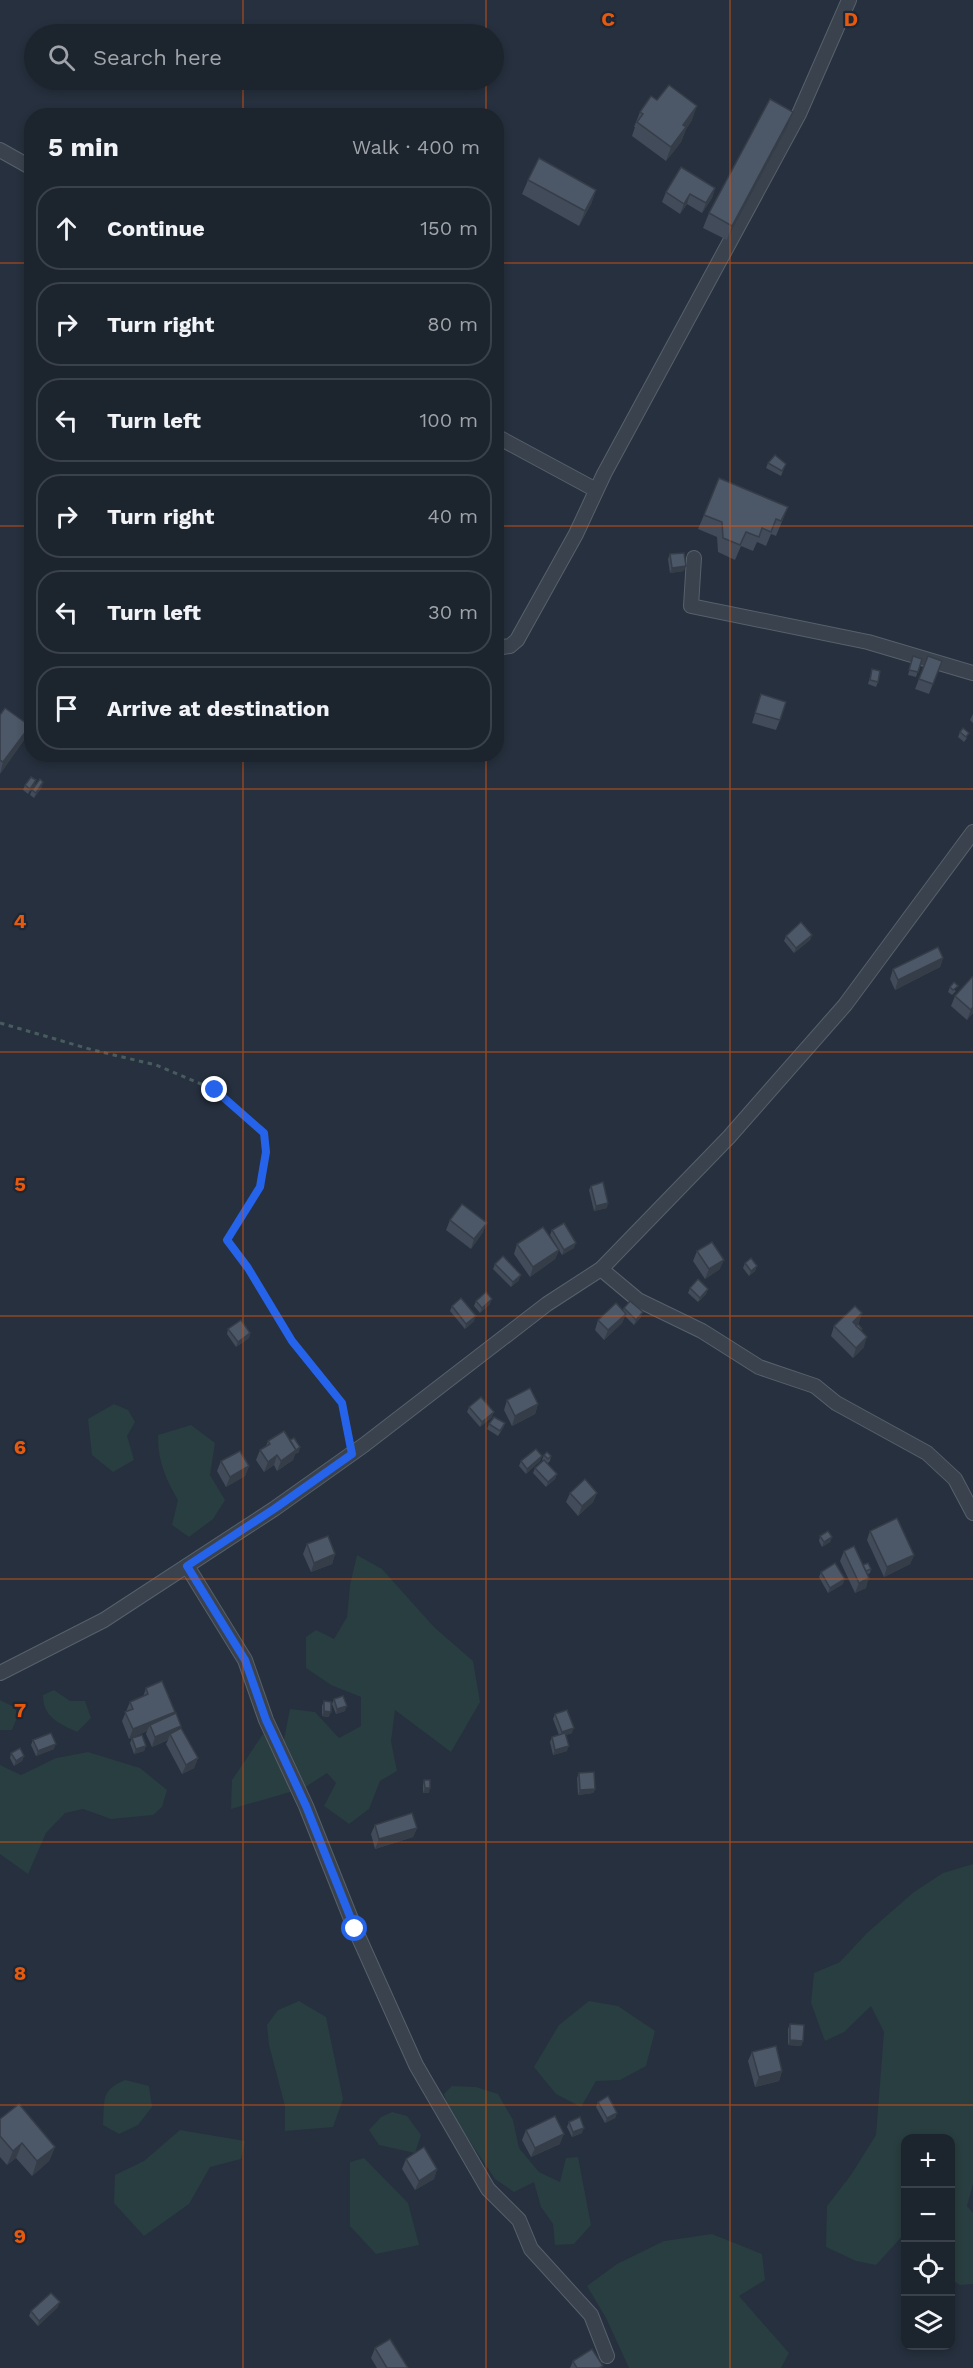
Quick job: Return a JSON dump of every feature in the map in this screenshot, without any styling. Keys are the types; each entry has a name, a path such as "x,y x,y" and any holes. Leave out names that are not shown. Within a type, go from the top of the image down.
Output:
{"street":[{"path":"504,647 510,646 523,632 576,534 596,490 671,348 799,114 849,0"},
{"path":"0,150 24,164"},
{"path":"504,440 596,490"},
{"path":"694,558 691,606 868,642 973,673"},
{"path":"0,1673 104,1620 274,1509 352,1454 547,1304 601,1269 729,1137 845,1005 973,832"},
{"path":"601,1269 638,1300 702,1331 759,1367 815,1386 836,1402 927,1453 955,1479 973,1514"},
{"path":"187,1566 245,1660 266,1720 306,1806 355,1929 416,2065 488,2189 519,2220 531,2249 591,2315 607,2356"}],"path":[{"path":"0,1023 93,1050 156,1065 215,1090 264,1133 266,1152 260,1187 227,1240 248,1268 292,1341 342,1403 352,1454"}],"green space":[{"path":"114,1404 128,1410 135,1422 127,1436 134,1460 113,1472 92,1455 88,1419"},
{"path":"191,1425 215,1443 210,1475 225,1500 213,1519 189,1537 172,1525 178,1500 163,1469 158,1435"},
{"path":"357,1555 382,1569 434,1627 473,1661 480,1702 451,1752 395,1710 391,1741 397,1771 380,1781 369,1809 349,1824 324,1806 336,1783 327,1773 304,1788 231,1809 232,1780 263,1734 283,1744 290,1709 315,1712 339,1738 361,1726 361,1697 331,1685 306,1668 306,1637 316,1630 334,1639 347,1617 350,1585"},
{"path":"54,1690 70,1701 85,1701 91,1718 77,1732 58,1722 46,1709 43,1695"},
{"path":"0,1700 14,1707 18,1715 12,1730 0,1730"},
{"path":"88,1752 140,1768 167,1790 162,1807 153,1815 111,1819 83,1809 65,1813 46,1833 28,1874 0,1854 0,1765 21,1775 56,1758"},
{"path":"973,1864 973,2184 967,2206 973,2213 973,2284 960,2285 955,2282 955,2134 901,2134 901,2237 876,2265 856,2261 826,2247 827,2206 851,2175 876,2135 884,2032 871,2006 844,2032 825,2041 811,2003 814,1973 840,1962 867,1933 914,1892 943,1873"},
{"path":"299,2001 326,2017 343,2099 333,2127 285,2131 285,2106 269,2045 267,2025 278,2010"},
{"path":"589,2001 618,2006 655,2031 646,2066 620,2080 596,2081 581,2107 556,2094 534,2067 559,2025"},
{"path":"125,2080 149,2086 152,2107 138,2125 119,2134 103,2125 104,2102 111,2088"},
{"path":"452,2086 476,2087 498,2094 513,2120 519,2148 539,2172 560,2182 566,2158 578,2157 591,2225 574,2244 555,2245 553,2224 541,2207 534,2182 514,2192 495,2179 450,2112 444,2094"},
{"path":"392,2112 407,2116 421,2135 415,2153 379,2145 369,2130 381,2117"},
{"path":"180,2130 245,2141 241,2159 210,2167 189,2204 144,2236 114,2203 115,2175 144,2161"},
{"path":"364,2158 408,2203 419,2245 376,2254 350,2226 350,2162"},
{"path":"712,2234 762,2254 765,2280 739,2296 789,2353 781,2368 629,2368 606,2318 587,2286 617,2264 664,2241"}],"building":[{"path":"669,85 697,106 683,125 686,127 671,147 637,122 643,114 640,112 651,96 657,100"},
{"path":"770,99 793,112 732,226 709,213"},
{"path":"539,158 596,190 585,211 528,180"},
{"path":"681,167 715,188 706,203 690,194 684,204 666,192"},
{"path":"775,455 786,464 782,471 768,463"},
{"path":"719,478 788,507 781,521 776,519 771,532 762,528 759,537 746,532 740,545 723,538 722,522 704,515"},
{"path":"684,553 686,566 672,568 670,554"},
{"path":"913,656 922,659 918,672 909,670"},
{"path":"928,656 942,661 933,684 919,679"},
{"path":"872,669 880,671 878,682 870,680"},
{"path":"761,694 786,702 780,720 755,713"},
{"path":"5,708 24,722 24,734 3,762 0,760 0,715"},
{"path":"963,728 969,733 966,737 960,732"},
{"path":"31,777 36,780 30,789 25,785"},
{"path":"40,779 43,782 36,793 32,790"},
{"path":"801,922 812,935 796,948 786,936"},
{"path":"938,947 943,958 898,980 893,969"},
{"path":"972,977 973,1007 971,1010 955,996"},
{"path":"954,982 958,986 953,990 950,987"},
{"path":"603,1182 608,1203 596,1206 591,1186"},
{"path":"462,1204 487,1223 474,1239 450,1220"},
{"path":"564,1223 576,1243 564,1250 552,1230"},
{"path":"543,1227 559,1250 533,1267 517,1244"},
{"path":"712,1242 724,1260 709,1269 697,1251"},
{"path":"503,1256 521,1275 513,1282 495,1264"},
{"path":"751,1258 757,1266 751,1271 745,1263"},
{"path":"698,1279 708,1289 700,1298 690,1288"},
{"path":"486,1292 492,1299 482,1308 476,1301"},
{"path":"461,1298 476,1316 466,1324 452,1306"},
{"path":"630,1301 643,1312 636,1320 624,1308"},
{"path":"616,1303 626,1314 608,1330 598,1320"},
{"path":"855,1306 862,1313 853,1322 867,1337 856,1348 834,1326"},
{"path":"241,1320 250,1333 238,1342 228,1329"},
{"path":"530,1388 538,1404 515,1416 507,1400"},
{"path":"481,1397 494,1412 482,1422 469,1407"},
{"path":"494,1417 505,1423 500,1431 489,1424"},
{"path":"284,1431 296,1450 281,1461 277,1455 268,1462 260,1450 270,1444 268,1441"},
{"path":"294,1438 300,1447 296,1450 290,1440"},
{"path":"536,1449 542,1456 527,1469 521,1461"},
{"path":"240,1451 249,1466 230,1477 221,1461"},
{"path":"547,1452 551,1456 548,1459 544,1455"},
{"path":"544,1460 557,1474 548,1482 535,1468"},
{"path":"585,1479 597,1493 582,1506 570,1493"},
{"path":"897,1518 914,1555 887,1567 870,1531"},
{"path":"828,1531 832,1537 824,1542 820,1536"},
{"path":"328,1536 335,1554 314,1563 307,1544"},
{"path":"854,1546 869,1578 859,1583 844,1551"},
{"path":"835,1563 845,1579 830,1588 821,1572"},
{"path":"868,1563 871,1569 866,1571 863,1565"},
{"path":"162,1681 175,1712 133,1729 125,1712 133,1709 130,1702 148,1694 146,1688"},
{"path":"343,1696 347,1706 337,1709 334,1699"},
{"path":"324,1701 331,1702 331,1712 324,1711"},
{"path":"567,1710 574,1728 562,1732 555,1714"},
{"path":"176,1713 181,1726 155,1737 150,1725"},
{"path":"181,1728 198,1758 186,1765 170,1734"},
{"path":"51,1733 56,1744 38,1751 33,1740"},
{"path":"565,1733 569,1746 555,1750 552,1737"},
{"path":"142,1735 146,1746 136,1749 132,1738"},
{"path":"20,1748 24,1756 16,1761 11,1753"},
{"path":"594,1772 595,1789 580,1790 579,1773"},
{"path":"424,1780 430,1780 430,1788 425,1788"},
{"path":"412,1813 417,1828 379,1839 375,1825"},
{"path":"790,2024 804,2025 803,2041 790,2040"},
{"path":"776,2046 782,2071 759,2077 752,2052"},
{"path":"608,2096 617,2113 607,2118 598,2102"},
{"path":"19,2104 55,2147 37,2161 22,2143 13,2151 0,2136 0,2119"},
{"path":"555,2116 564,2134 535,2148 526,2130"},
{"path":"580,2117 584,2128 573,2132 569,2122"},
{"path":"424,2147 437,2169 419,2181 406,2159"},
{"path":"51,2293 60,2302 39,2321 31,2311"},
{"path":"390,2339 408,2368 387,2368 375,2348"},
{"path":"592,2349 603,2366 577,2368 573,2361"}],"route":[{"path":"215,1090 264,1133 266,1152 260,1187 227,1240 248,1268 292,1341 342,1403 352,1454 187,1566 245,1660 266,1720 306,1806 355,1929"}]}
